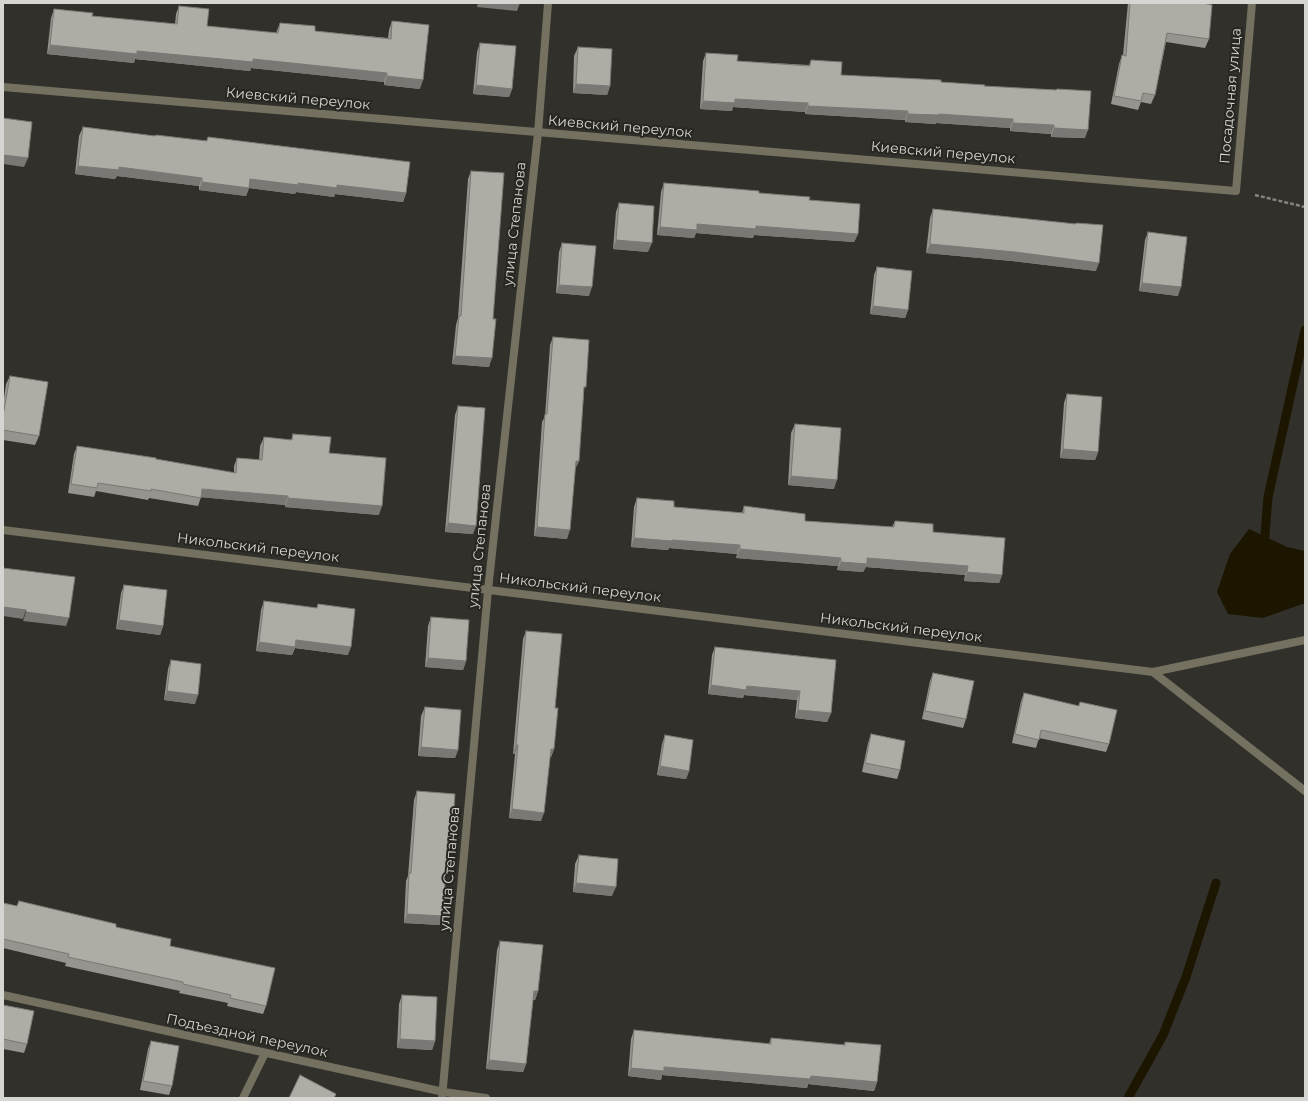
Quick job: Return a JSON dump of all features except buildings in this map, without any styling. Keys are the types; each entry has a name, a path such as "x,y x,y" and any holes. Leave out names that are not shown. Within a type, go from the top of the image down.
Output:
{"street":[{"name":"улица Степанова","path":"443,1095 488,590 538,133 548,3"},
{"name":"Посадочная улица","path":"1236,191 1252,3"},
{"name":"Киевский переулок","path":"3,87 1236,191"},
{"name":"Никольский переулок","path":"3,530 1153,672"},
{"path":"1153,672 1305,640"},
{"path":"1153,672 1305,792"},
{"name":"Подъездной переулок","path":"3,996 265,1053 443,1095 486,1098"},
{"path":"242,1098 265,1053"}],"path":[{"path":"1236,191 1305,207"}],"shaded area":[{"path":"1249,529 1287,547 1305,551 1305,603 1263,618 1228,614 1217,592 1230,554"}],"waterway":[{"path":"1264,548 1268,497 1305,330"},
{"path":"1128,1098 1163,1035 1186,977 1216,883"}]}
